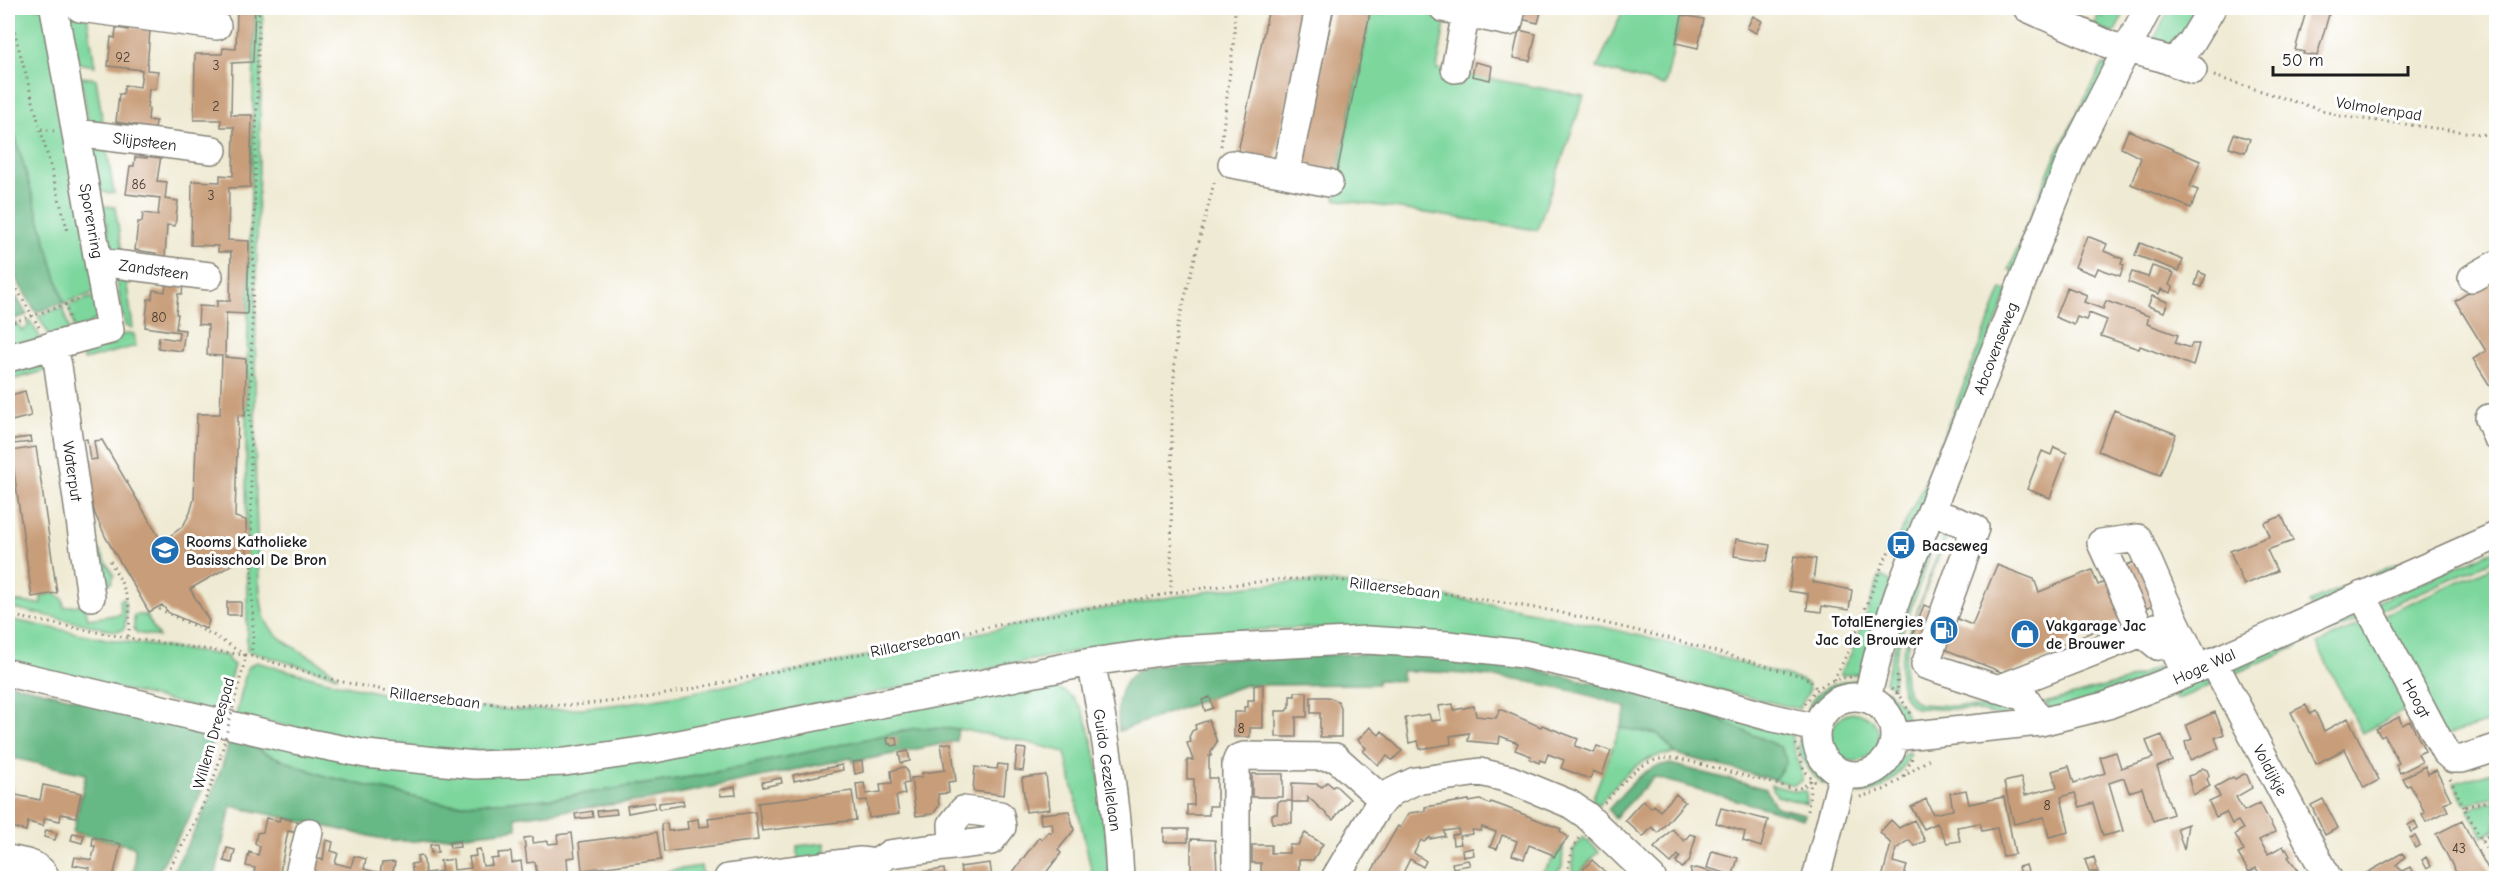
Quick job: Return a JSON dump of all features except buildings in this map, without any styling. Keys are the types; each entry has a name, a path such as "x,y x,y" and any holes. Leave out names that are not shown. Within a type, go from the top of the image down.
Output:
{"street":[{"name":"Sporenring","path":"8,358 47,338 110,330 54,8"},
{"path":"80,8 217,26"},
{"path":"1286,174 1319,8"},
{"path":"2027,8 2110,45 2183,66 2191,44 2212,8"},
{"name":"Abcovenseweg","path":"1867,698 1887,627 2072,156 2148,8"},
{"path":"1455,69 1455,10 1500,11"},
{"name":"Slijpsteen","path":"76,133 213,150"},
{"path":"1223,163 1329,183"},
{"name":"Zandsteen","path":"99,261 210,276"},
{"name":"Waterput","path":"47,338 58,366 91,597"},
{"path":"1931,511 1976,528 1925,665 2024,697 2041,722"},
{"name":"Hoge Wal","path":"1894,737 2041,722 2108,705 2199,668 2496,536"},
{"path":"2138,538 2174,619 2199,668 2170,641 2158,646 2142,633 2101,543 2138,538"},
{"name":"Hoogt","path":"2362,595 2445,752 2453,759 2462,759 2496,748"},
{"path":"1998,689 2174,619"},
{"path":"8,673 245,729 366,754 437,762 508,765 565,762 654,749 1091,662 1175,650 1367,640 1448,645 1523,654 1576,665 1816,728"},
{"name":"Guido Gezellelaan","path":"1091,662 1113,786 1120,879"},
{"name":"Voldijkje","path":"2199,668 2328,879"},
{"path":"1854,697 1867,698 1887,713 1893,725 1894,737 1891,751 1883,764 1877,768 1857,775 1843,773 1830,766 1821,756 1816,742 1816,728 1821,716 1835,702 1854,697"},
{"path":"1236,879 1236,763 1238,758 1244,756 1335,757 1383,800"},
{"path":"1335,879 1383,800 1392,792 1415,781 1480,772 1503,777 1570,804 1592,821 1652,879"},
{"path":"1816,879 1843,773"},
{"path":"298,879 309,832"},
{"path":"728,879 860,861 878,871 889,854 953,846"},
{"path":"8,859 33,865 44,873 46,879"}],"path":[{"path":"8,8 71,241"},
{"name":"Willem Dreespad","path":"164,879 198,820 212,787 253,639 250,417 259,8"},
{"path":"1171,593 1172,410 1177,328 1223,163 1235,8"},
{"name":"Volmolenpad","path":"2183,66 2340,116 2496,136"},
{"path":"8,274 47,338"},
{"path":"8,324 86,297"},
{"path":"109,559 128,596 130,615 128,638"},
{"name":"Rillaersebaan","path":"8,615 128,638 249,656 338,681 424,698 509,705 574,705 661,695 999,625 1171,593 1228,584 1285,579 1348,580 1534,608 1646,632 1801,676 1810,680 1816,688 1834,680"},
{"path":"159,609 213,635 249,656"},
{"path":"1898,694 1910,711"},
{"path":"1562,879 1569,869 1571,849 1605,803 1643,764 1661,757 1677,758 1795,789 1803,787 1811,780 1807,815"},
{"path":"1860,797 1874,795 1904,776"},
{"path":"2496,799 2464,807 2496,868"},
{"path":"2481,840 2496,831"}],"green space":[{"path":"8,8 46,8 96,292 64,303 8,112"},
{"path":"255,8 263,8 255,376 256,499 261,598 266,621 272,630 280,638 320,662 337,676 247,651 246,415"},
{"path":"1387,8 1423,8 1447,12 1437,69 1584,96 1537,230 1335,199 1338,172 1371,13 1386,14"},
{"path":"1624,8 1683,8 1665,86 1597,68"},
{"path":"2040,8 2067,8 2067,13 2095,24 2098,15 2104,17 2107,8 2127,8 2114,33"},
{"path":"2170,8 2206,8 2178,49 2152,43"},
{"path":"69,13 87,16 95,66 78,63"},
{"path":"2103,64 2108,66 2017,271 2009,270 2052,163"},
{"path":"81,77 96,79 104,130 89,126"},
{"path":"8,112 64,303 36,312 8,265"},
{"path":"92,143 106,145 114,193 101,192"},
{"path":"103,206 115,207 123,258 113,257"},
{"path":"115,271 125,272 133,328 125,326"},
{"path":"8,283 27,315 8,321"},
{"path":"2002,289 2008,292 1917,521 1912,519 1902,543 1897,540 1925,482"},
{"path":"97,296 99,318 75,331 68,305"},
{"path":"63,307 70,332 51,338 38,316"},
{"path":"30,321 42,340 8,350 8,326 17,323 22,331 29,326 27,323"},
{"path":"134,334 136,346 84,360 79,346 86,345 88,351 115,344 113,337"},
{"path":"41,358 51,369 8,381 8,373 25,368 24,361"},
{"path":"2496,521 2496,528 2312,607 2309,602"},
{"path":"1932,534 1938,534 1901,636 1895,660 1893,687 1885,681"},
{"path":"1944,535 1948,535 1925,590 1911,635 1904,675 1907,690 1919,704 2010,709 2006,717 1975,710 1915,708 1909,703 1902,690 1900,666 1903,651"},
{"path":"96,545 114,575 111,583 102,584"},
{"path":"2492,551 2496,553 2496,559 2378,611 2379,601"},
{"path":"2496,565 2496,720 2443,736 2380,616"},
{"path":"1880,576 1889,580 1890,586 1859,674 1841,675 1840,673 1851,654"},
{"path":"1309,582 1401,590 1478,602 1617,630 1800,680 1808,684 1809,691 1799,709 1711,688 1366,628 1303,628 1203,632 1142,640 1047,657 657,738 555,753 419,751 236,716 247,668 256,662 365,690 438,703 513,710 582,708 644,701 705,690 945,640 1176,596 1282,583"},
{"path":"55,593 63,599 64,607 85,604 88,619 121,614 120,600 124,598 125,627 115,631 8,607 8,601 41,604 41,596"},
{"path":"2352,610 2366,617 2328,633 2324,623"},
{"path":"134,615 146,615 159,637 137,633 134,629"},
{"path":"8,619 106,639 228,656 228,660 234,665 220,713 8,662"},
{"path":"2363,623 2409,708 2362,733 2317,644"},
{"path":"2294,636 2298,646 2229,676 2230,667"},
{"path":"1344,654 1490,660 1677,701 1780,747 1787,762 1774,780 1676,754 1658,734 1620,728 1627,708 1601,699 1548,686 1494,677 1412,671 1401,671 1402,681 1378,680 1377,684 1245,685 1119,731 1118,707 1124,684 1136,672 1150,667 1202,660"},
{"path":"2170,662 2168,673 2052,712 2045,703 2122,682"},
{"path":"2199,676 2217,682 2176,700 2171,689"},
{"path":"1854,680 1854,683 1832,701 1813,709 1807,709 1820,692 1839,683"},
{"path":"8,683 215,732 206,777 195,807 155,878 133,878 135,847 73,832 86,774 8,757"},
{"path":"1037,686 1055,688 1066,693 1076,701 1085,717 1101,789 1110,878 1093,878 1065,752 958,729 916,728 703,775 549,799 447,805 325,776 267,754 231,736 433,773"},
{"path":"1887,690 1903,706 1908,721 1898,717 1891,710 1884,691"},
{"path":"1677,701 1753,726 1792,735 1802,781 1794,785 1774,780 1787,762 1780,747"},
{"path":"1850,713 1860,713 1872,720 1879,732 1879,742 1872,754 1860,761 1850,761 1835,750 1831,742 1831,732 1842,717"},
{"path":"916,728 958,729 956,741 853,762 852,758 649,800 515,817 517,829 416,841 392,841 231,806 215,878 169,878 205,809 231,736 267,754 325,776 447,805 549,799 703,775"},
{"path":"1620,728 1658,734 1676,754 1652,757 1642,762 1623,777 1599,805 1592,800"},
{"path":"1800,737 1818,758 1823,771 1824,784 1805,764 1800,750"},
{"path":"1907,752 1910,753 1901,770 1888,783 1872,792 1853,793 1856,787 1877,776"},
{"path":"1670,764 1766,789 1776,807 1805,814 1804,819 1654,777 1615,818 1608,810 1643,774 1660,765"},
{"path":"2496,771 2496,797 2465,804 2454,783"},
{"path":"1771,785 1795,791 1806,791 1807,804 1777,796"},
{"path":"2496,801 2496,829 2483,837 2468,808"},
{"path":"1583,837 1599,851 1575,878 1566,878 1573,870 1573,850"},
{"path":"825,843 827,859 799,862 797,846"},
{"path":"1563,846 1562,867 1552,878 1538,878"},
{"path":"701,866 703,878 668,878 667,871"}],"place":[{"name":"Bacseweg","path":"1901,545"},
{"name":"Rooms Katholieke Basisschool De Bron","path":"165,550"},
{"name":"TotalEnergies Jac de Brouwer","path":"1944,630"},
{"name":"Vakgarage Jac de Brouwer","path":"2025,634"}]}
